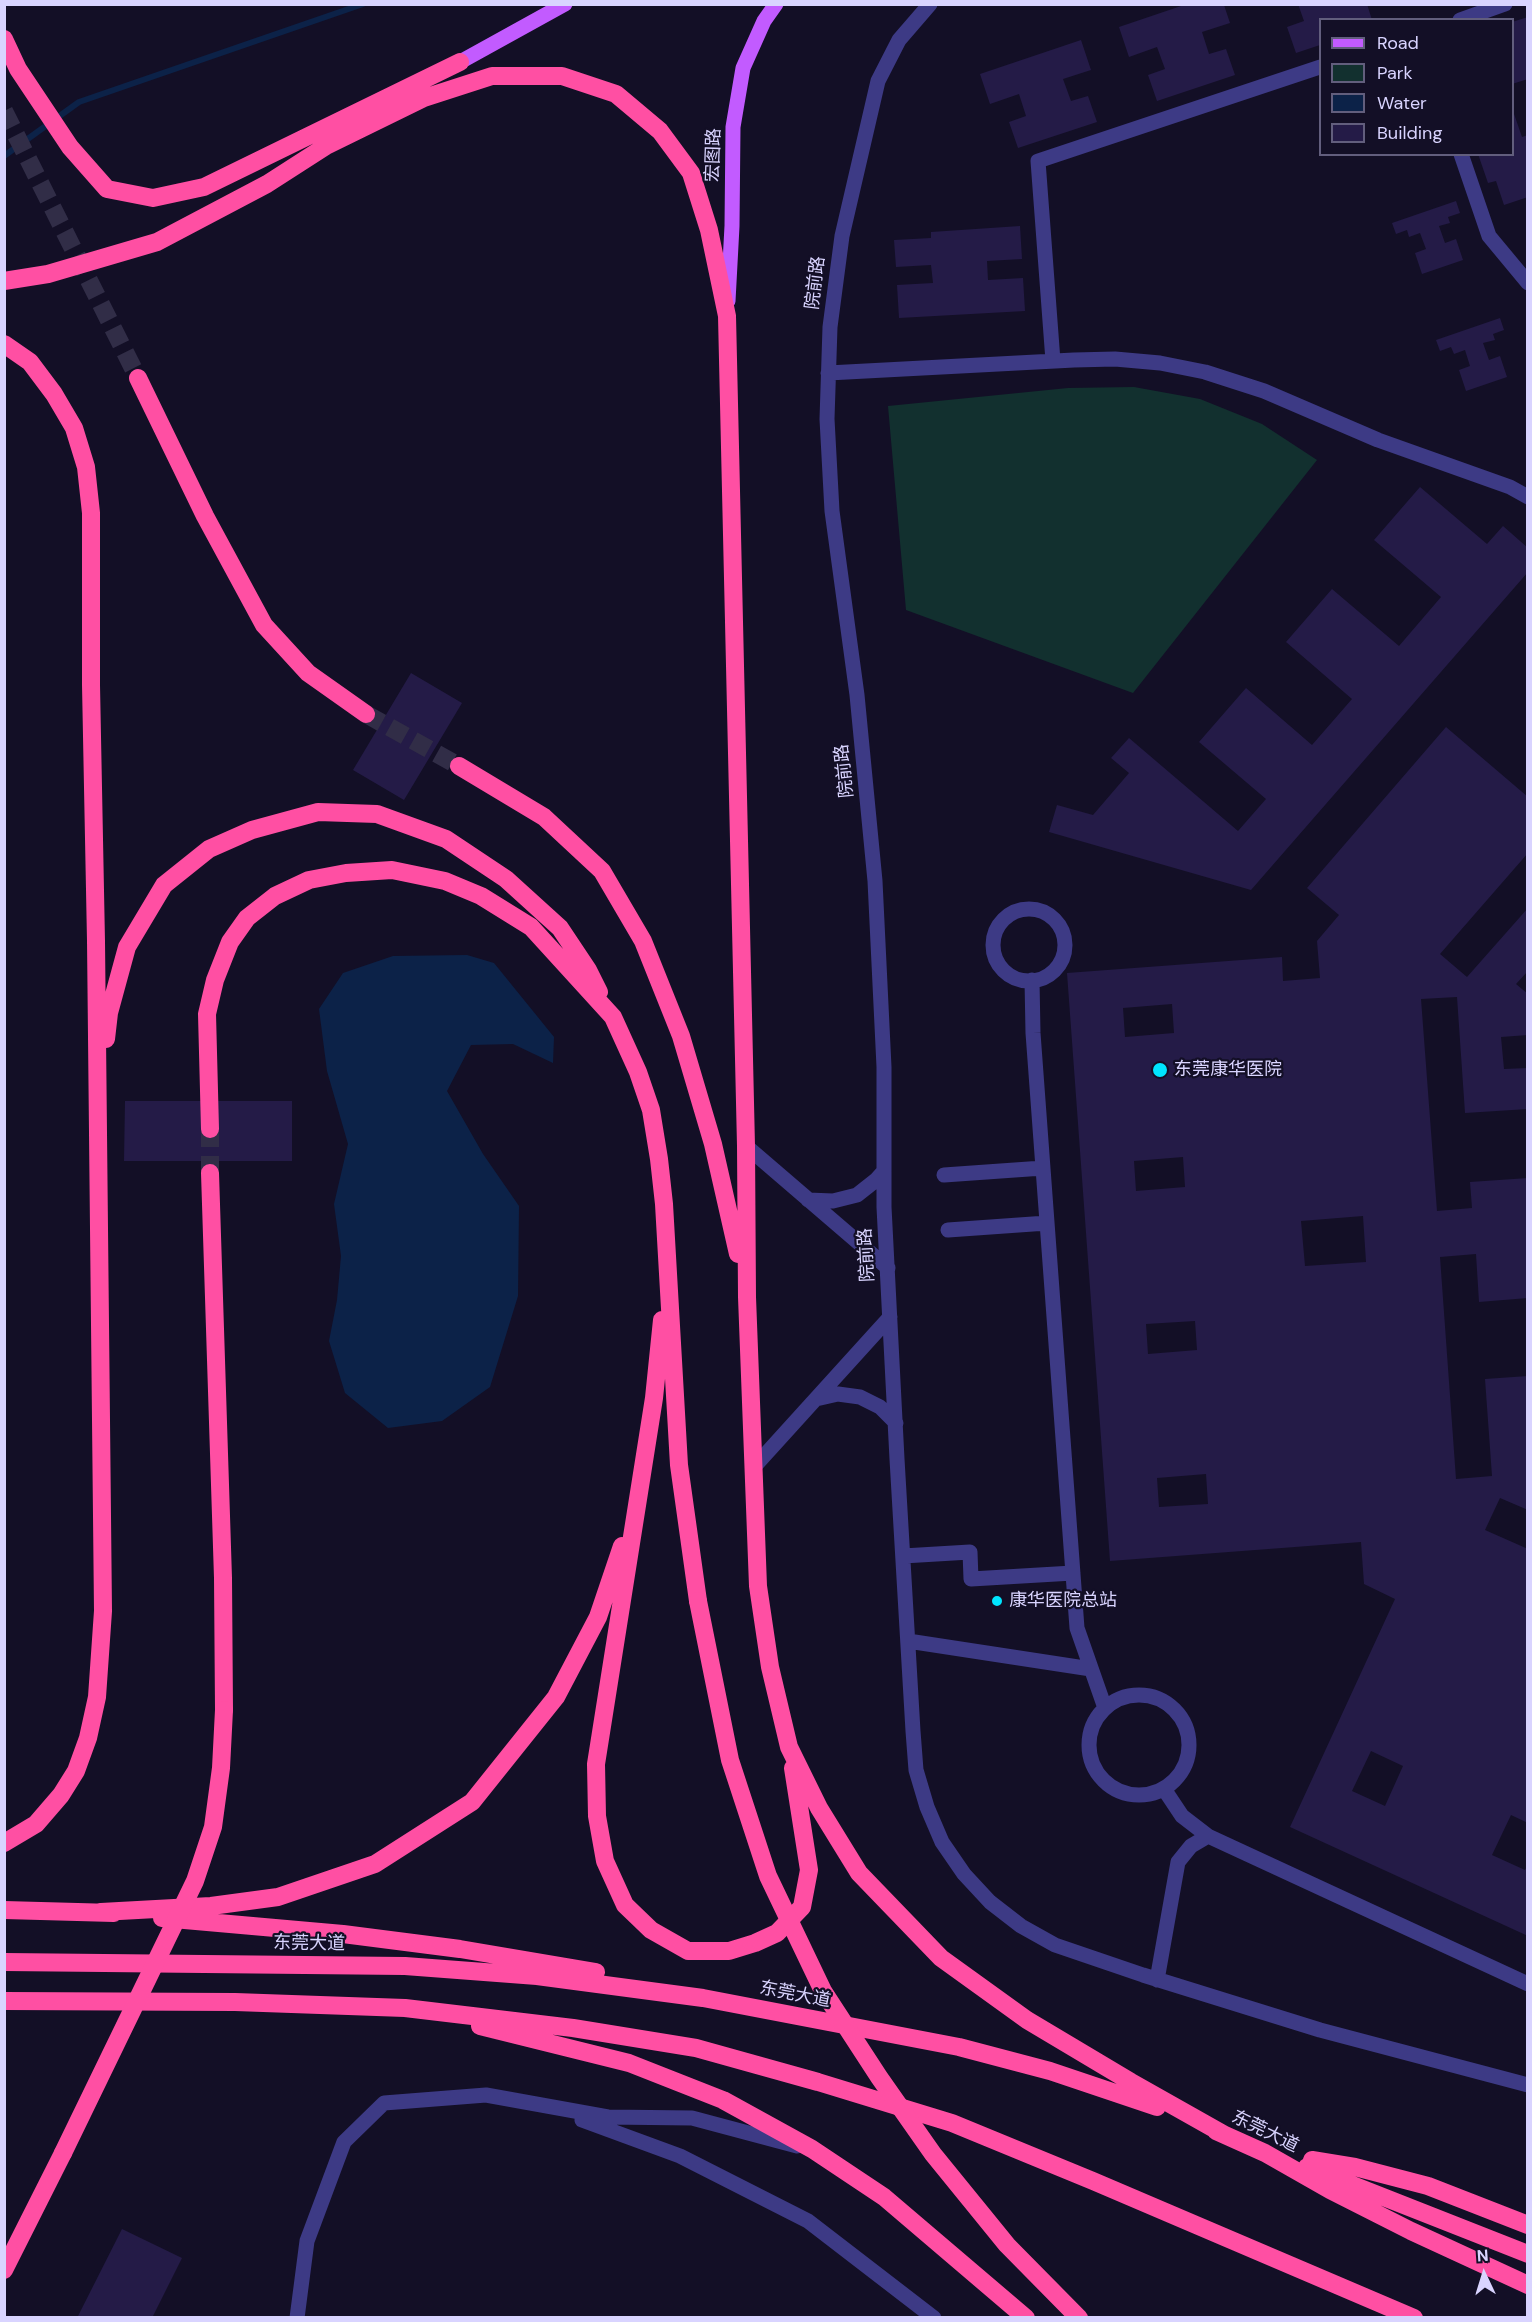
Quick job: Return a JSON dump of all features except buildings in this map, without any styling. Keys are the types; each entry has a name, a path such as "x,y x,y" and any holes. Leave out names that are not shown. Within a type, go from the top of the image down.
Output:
{"highway":[{"path":"4,39 18,69 70,147 107,189 153,198 204,187 460,62"},
{"path":"4,281 48,274 157,242 267,184 460,62"},
{"path":"326,146 424,98 492,76 562,76 616,94 660,131 692,173 709,230 727,316 746,1146 747,1298 758,1586 770,1667 789,1747 809,1870 802,1907 777,1933 729,1951 688,1951 651,1930 625,1905 605,1861 597,1816 596,1764 654,1398 668,1264"},
{"path":"4,344 30,362 54,394 74,428 86,467 91,513 91,685 103,1611 97,1697 88,1738 76,1771 61,1795 36,1824 4,1843"},
{"path":"138,378 205,516 264,625 308,673 366,714"},
{"path":"459,766 544,817 602,871 643,940 681,1036 710,1133 747,1298"},
{"path":"97,1125 109,1014 127,946 164,885 209,849 252,830 318,812 377,814 446,839 506,879 561,928 588,970 613,1017 638,1072 651,1110 661,1170 679,1465 698,1601 730,1760 768,1876 823,1991 933,2154 1007,2245 1080,2318"},
{"path":"210,1129 207,1014 215,980 230,942 247,918 275,896 309,880 346,873 392,870 445,881 481,896 531,927 613,1017"},
{"path":"4,2270 63,2154 195,1881 213,1827 221,1768 224,1710 223,1578 210,1173"},
{"path":"101,1912 211,1906 278,1897 375,1864 472,1802 556,1697 598,1617 638,1499"},
{"path":"789,1747 819,1808 859,1873 941,1958 1028,2020 1225,2135"},
{"path":"4,1910 101,1912 343,1934 460,1949 609,1974 702,1998"},
{"name":"东莞大道","path":"4,1962 405,1966 537,1976 702,1998 959,2047 1050,2071 1175,2113 1265,2153 1330,2190 1527,2285"},
{"path":"4,2001 235,2001 405,2008 573,2028 696,2049 952,2123 1414,2318"},
{"path":"405,2008 629,2063 723,2100 812,2149 884,2197 1026,2318"},
{"path":"1265,2153 1355,2166 1428,2186 1527,2225"},
{"path":"1265,2153 1335,2177 1527,2254"}],"main road":[{"path":"460,62 565,4"},
{"name":"宏图路","path":"727,316 732,226 733,127 743,68 764,21 776,4"}],"street":[{"name":"院前路","path":"930,4 899,40 879,81 842,236 830,327 828,373 828,442 832,511 857,695 875,881 884,1067 884,1207 916,1770 927,1807 942,1842 964,1874 990,1902 1021,1926 1055,1944 1157,1980 1320,2030 1527,2085"},
{"path":"1466,18 1505,4"},
{"path":"1053,361 1038,161 1319,67"},
{"path":"1462,156 1489,236 1527,281"},
{"path":"828,373 1115,359 1160,363 1205,372 1264,391 1378,440 1510,487 1527,497"},
{"path":"1027,909 1047,913 1055,919 1061,927 1065,947 1058,966 1051,973 1032,980 1022,980 1004,970 998,962 993,942 1000,923 1017,911 1027,909"},
{"path":"1032,980 1033,1033 1077,1628 1105,1708"},
{"path":"746,1146 888,1268"},
{"path":"944,1175 1043,1168"},
{"path":"808,1200 833,1201 857,1195 872,1185 884,1171"},
{"path":"948,1230 1047,1223"},
{"path":"754,1467 890,1317"},
{"path":"816,1399 838,1394 860,1397 880,1407 896,1423"},
{"path":"903,1556 970,1552 971,1579 1073,1573"},
{"path":"908,1641 1091,1669"},
{"path":"1138,1695 1161,1700 1180,1716 1189,1738 1186,1762 1181,1772 1164,1789 1140,1795 1128,1793 1117,1790 1099,1774 1089,1752 1089,1740 1092,1728 1105,1708 1126,1697 1138,1695"},
{"path":"1164,1789 1182,1816 1208,1836 1527,1984"},
{"path":"1157,1980 1179,1862 1191,1846 1208,1836"},
{"path":"297,2318 307,2241 344,2142 384,2103 486,2095 608,2117 692,2118 812,2149"},
{"path":"543,2105 680,2156 808,2221 934,2318"}],"green space":[{"path":"1134,387 1200,399 1262,424 1317,460 1133,693 906,610 888,406 1068,388"}],"water":[{"path":"467,955 494,963 554,1037 553,1063 513,1044 471,1045 447,1091 483,1154 519,1206 518,1296 490,1387 442,1421 388,1428 345,1393 329,1341 337,1300 341,1256 334,1204 348,1144 327,1071 319,1009 343,973 393,956"}],"waterway":[{"path":"4,156 79,102 363,4"}],"tunnel":[{"path":"4,111 138,378"},
{"path":"366,714 459,766"},
{"path":"210,1129 210,1173"}],"place":[{"name":"东莞康华医院","path":"1160,1070"},
{"name":"康华医院总站","path":"997,1601"}]}
